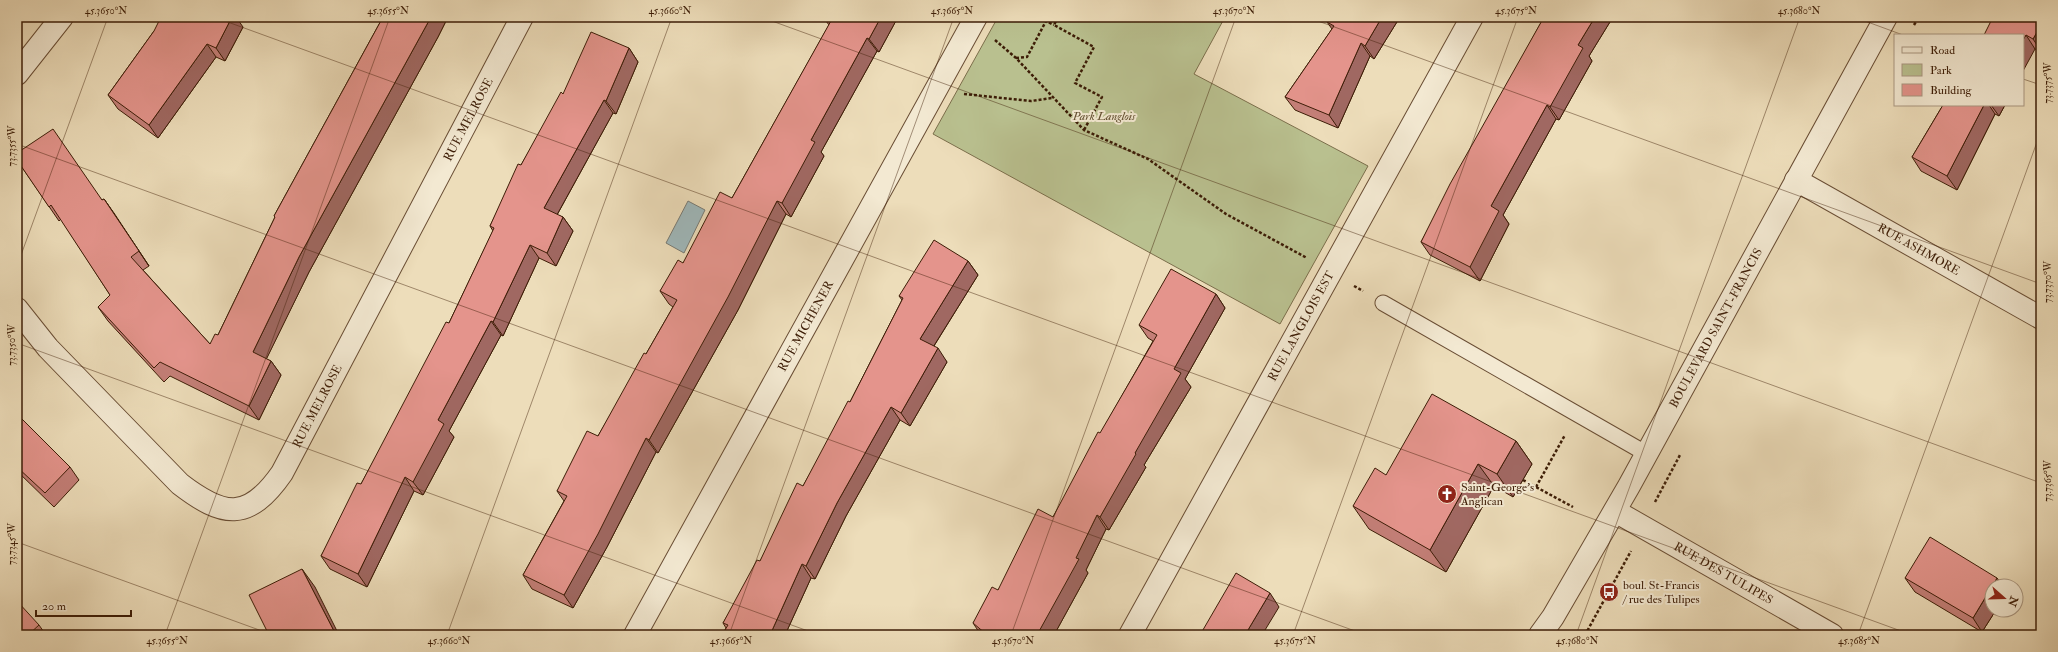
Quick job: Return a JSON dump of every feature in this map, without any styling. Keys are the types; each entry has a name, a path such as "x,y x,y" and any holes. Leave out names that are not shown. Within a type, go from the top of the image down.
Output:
{"street":[{"path":"17,74 62,17"},
{"name":"RUE MELROSE","path":"17,309 48,348 180,484 200,500 220,509 235,510 254,503 270,490 282,473 522,17"},
{"name":"RUE MICHENER","path":"635,635 976,17"},
{"name":"RUE LANGLOIS EST","path":"1130,635 1472,17"},
{"name":"BOULEVARD SAINT-FRANCIS","path":"1540,635 1553,617 1647,454 1886,17"},
{"name":"RUE ASHMORE","path":"1796,180 2041,318"},
{"name":"RUE DES TULIPES","path":"1615,510 1832,635"}],"lane":[{"path":"1383,303 1647,454"}],"path":[{"path":"1054,25 1058,17"},
{"path":"1016,58 1027,57 1046,21 1094,47 1075,83 1102,97 1084,130"},
{"path":"994,40 1016,58 1084,130 1148,159 1226,214 1308,258"},
{"path":"963,94 1031,101 1053,98"},
{"path":"1536,487 1577,414"},
{"path":"1523,480 1573,508"},
{"path":"1585,635 1627,561"}],"green space":[{"name":"Park Langlois","path":"998,17 1225,17 1194,74 1368,166 1280,324 933,134"}],"water":[{"path":"688,201 705,210 684,253 666,243"}],"building":[{"path":"161,17 232,17 216,48 207,44 149,125 108,95 154,31"},
{"path":"383,17 431,17 299,257 253,352 271,361 249,406 160,362 154,368 98,307 110,295 51,205 49,207 17,160 17,153 53,129 102,200 104,199 139,251 131,257 210,344 215,334 218,335 275,217 274,216"},
{"path":"830,17 881,17 869,39 867,38 811,140 815,142 782,203 777,201 728,297 649,440 646,438 598,534 564,595 523,575 567,496 557,491 587,431 598,436 644,353 646,354 677,300 660,291 678,260 683,263 720,192 732,198 832,19"},
{"path":"1330,17 1382,17 1365,46 1361,43 1329,115 1285,97 1334,26 1327,22"},
{"path":"1544,17 1595,17 1578,45 1583,48 1550,107 1547,105 1491,206 1499,211 1470,267 1421,242 1450,184"},
{"path":"1993,17 2041,17 2041,25 2033,39 2026,35 2024,38 2024,34 1984,34"},
{"path":"591,32 629,48 606,101 604,100 544,208 563,217 547,253 530,245 493,322 491,321 438,420 444,424 413,482 405,477 358,574 321,556 357,483 361,484 446,322 449,323 494,228 490,226 518,164 521,165 561,92 563,94"},
{"path":"1942,106 1983,106 1947,176 1912,157"},
{"path":"934,240 968,261 920,339 938,348 901,413 891,407 837,503 806,566 802,564 770,635 722,635 728,625 723,623 757,560 760,561 797,483 803,486 848,401 850,402 903,298 899,296"},
{"path":"1171,269 1216,294 1174,369 1181,373 1100,517 1097,515 1076,558 1079,559 1037,635 985,635 986,634 973,623 992,587 998,590 1038,509 1053,517 1098,432 1100,433 1157,335 1139,325"},
{"name":"Saint-George's Anglican","path":"1432,394 1516,441 1497,474 1478,464 1430,550 1353,506 1375,468 1386,475"},
{"path":"17,414 70,467 45,493 17,467"},
{"path":"1930,537 1997,578 1984,578 1984,600 1973,618 1905,578"},
{"path":"302,569 336,635 269,635 249,595"},
{"path":"1236,573 1270,593 1245,635 1200,635"},
{"path":"17,601 39,625 28,635 17,635"}],"place":[{"name":"Saint-George's Anglican","path":"1447,494"},
{"name":"boul. St-Francis / rue des Tulipes","path":"1609,592"}]}
